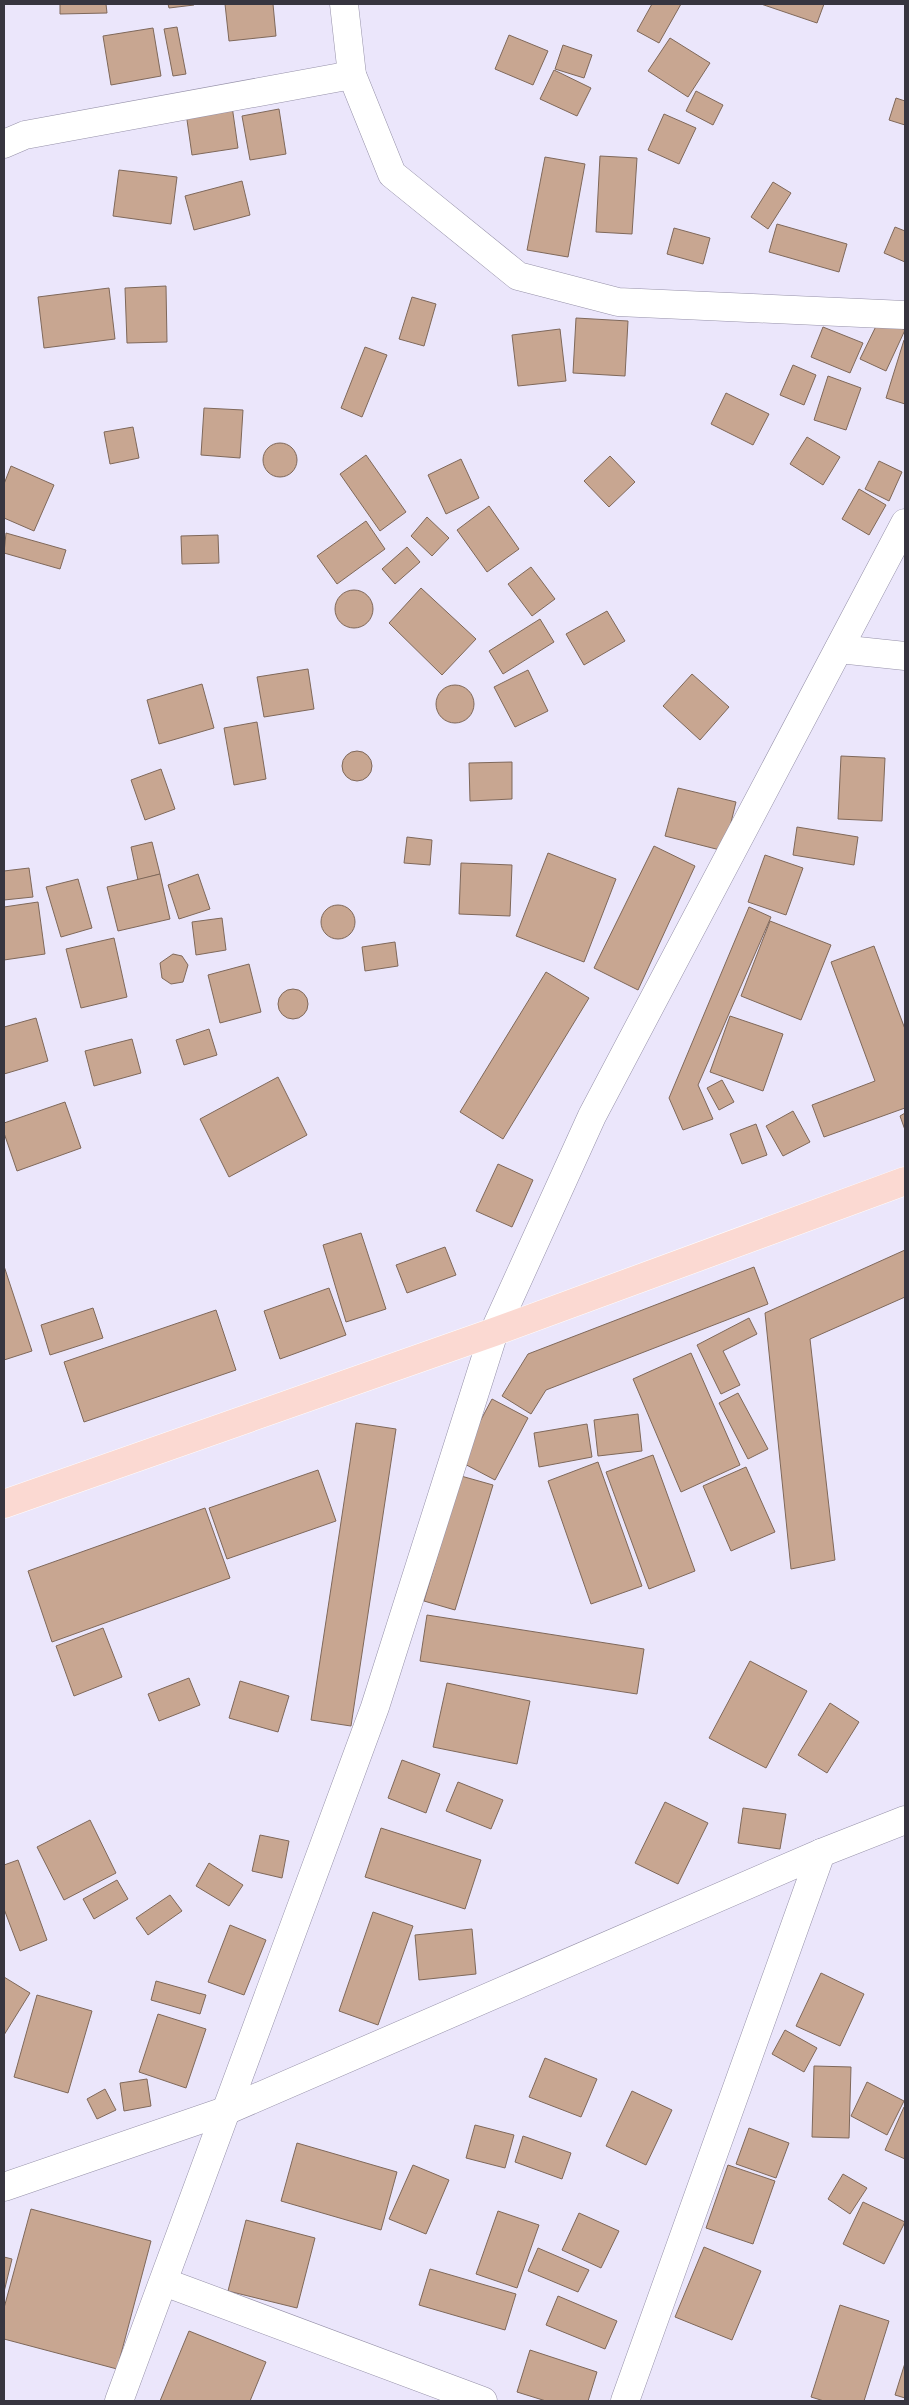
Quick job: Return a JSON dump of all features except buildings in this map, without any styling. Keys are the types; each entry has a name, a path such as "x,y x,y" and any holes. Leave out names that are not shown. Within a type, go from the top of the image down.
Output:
{"main road":[{"path":"4,1504 494,1332 905,1181"}],"street":[{"path":"344,4 352,75 392,174 518,276 618,302 905,315"},
{"path":"4,144 25,135 352,75"},
{"path":"119,2401 228,2110 375,1707 494,1332 592,1116 905,523"},
{"path":"840,649 905,656"},
{"path":"4,2187 228,2110 821,1853 905,1820"},
{"path":"625,2401 821,1853"},
{"path":"164,2282 484,2401"}]}
